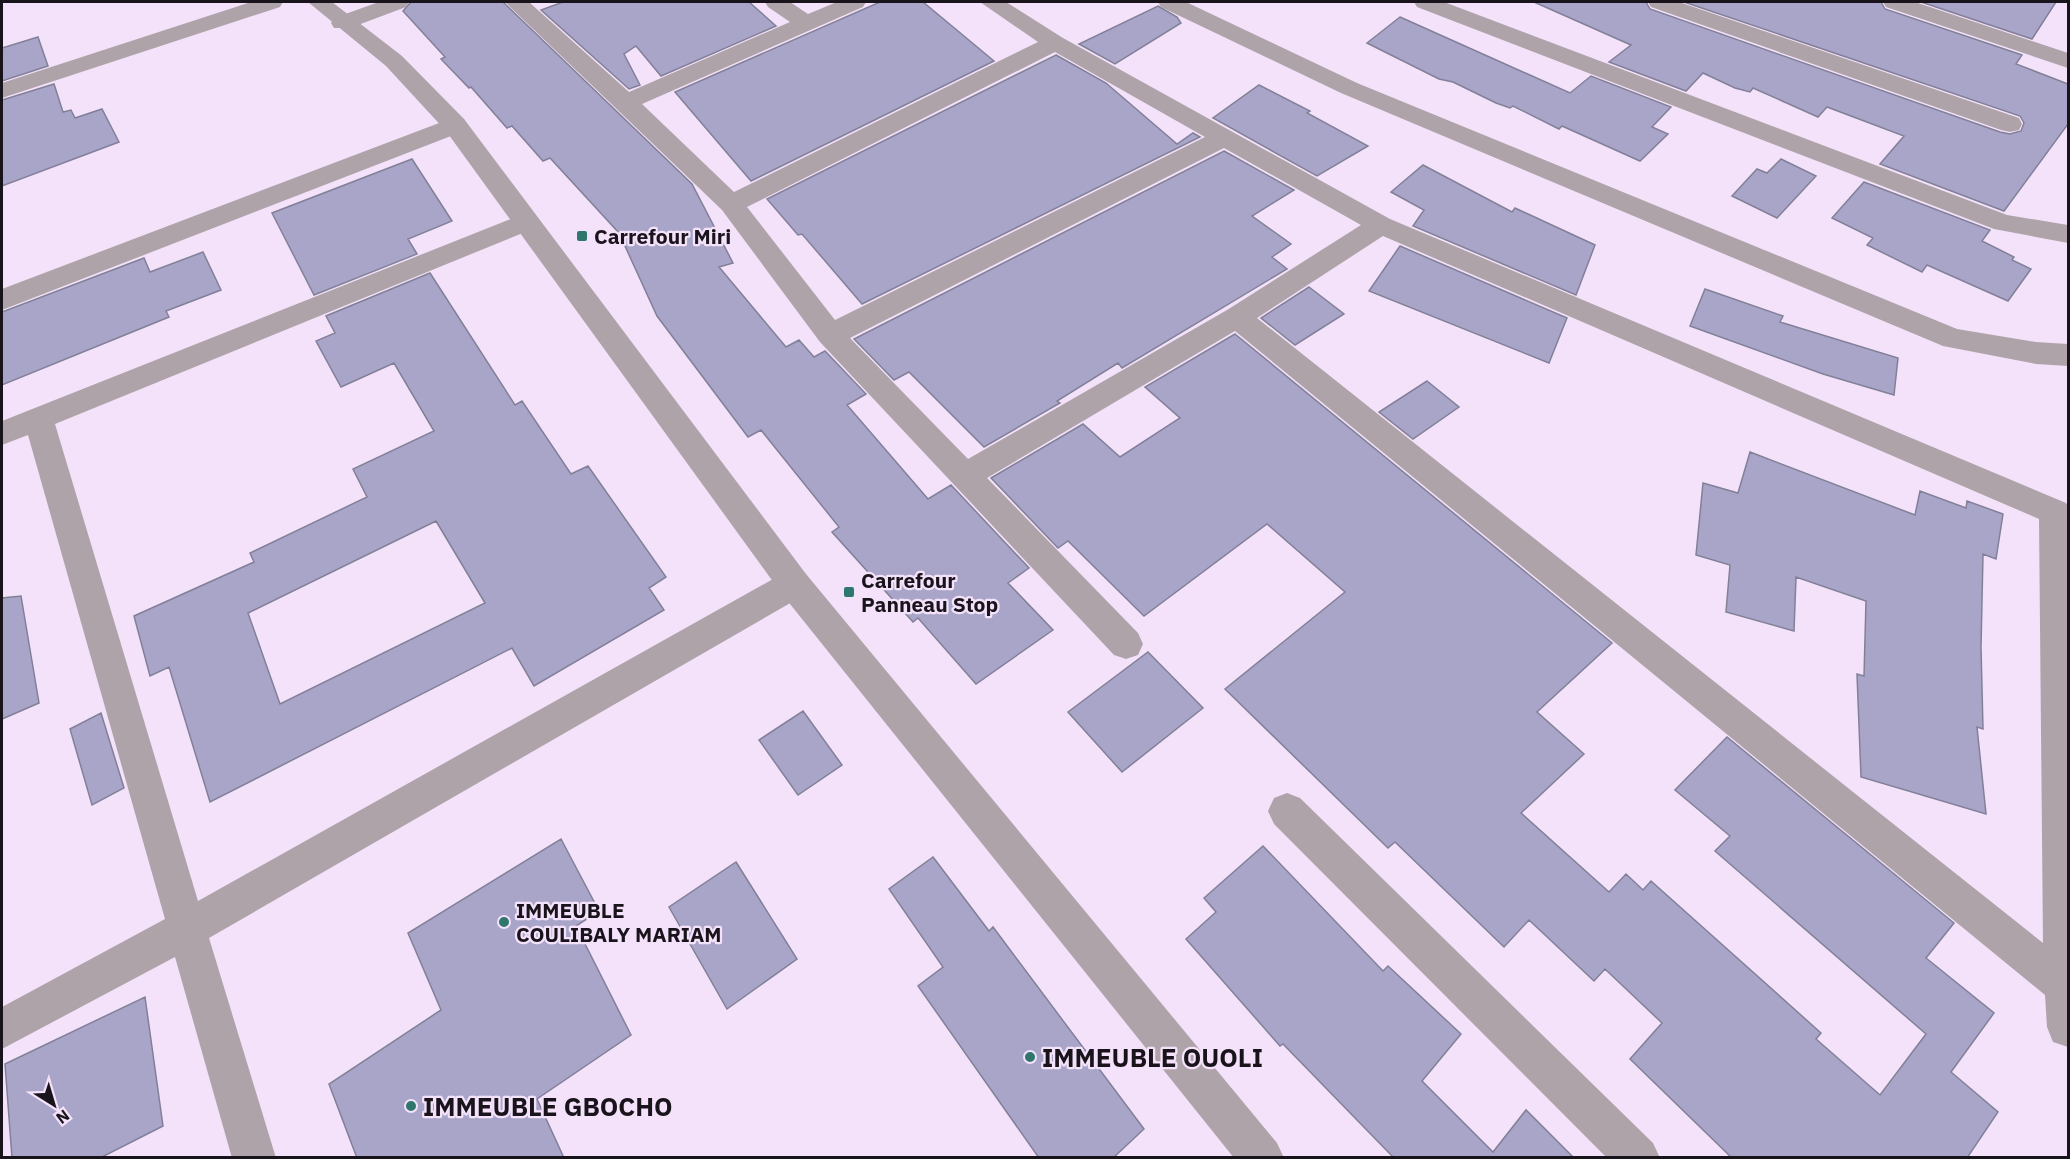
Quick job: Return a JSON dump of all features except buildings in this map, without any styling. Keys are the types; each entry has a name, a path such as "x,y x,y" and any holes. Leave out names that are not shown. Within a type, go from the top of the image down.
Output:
{"street":[{"path":"2,91 272,2"},
{"path":"319,2 342,23 394,61 454,125 794,584 1262,1158"},
{"path":"342,23 398,2"},
{"path":"516,2 626,102 731,204 830,335 1126,644"},
{"path":"776,2 806,23"},
{"path":"626,102 855,2"},
{"path":"991,2 1055,43 1381,225 2062,512 2054,578 2064,985 2068,1027"},
{"path":"1169,2 1349,88 1953,339 2036,353 2068,355"},
{"path":"1425,2 2003,223 2068,234"},
{"path":"1659,2 2010,124"},
{"path":"1894,2 2068,61"},
{"path":"731,204 1055,43"},
{"path":"2,300 454,125"},
{"path":"830,335 1224,138"},
{"path":"2,433 526,222"},
{"path":"966,475 1238,317 1381,225"},
{"path":"1238,317 2064,985"},
{"path":"38,419 185,930 254,1158"},
{"path":"2,1029 185,930 794,584"},
{"path":"1287,811 1638,1158"}],"place":[{"name":"Carrefour Miri","path":"582,236"},
{"name":"Carrefour Panneau Stop","path":"849,592"},
{"name":"IMMEUBLE COULIBALY MARIAM","path":"504,922"},
{"name":"IMMEUBLE OUOLI","path":"1030,1057"},
{"name":"IMMEUBLE GBOCHO","path":"411,1106"}]}
